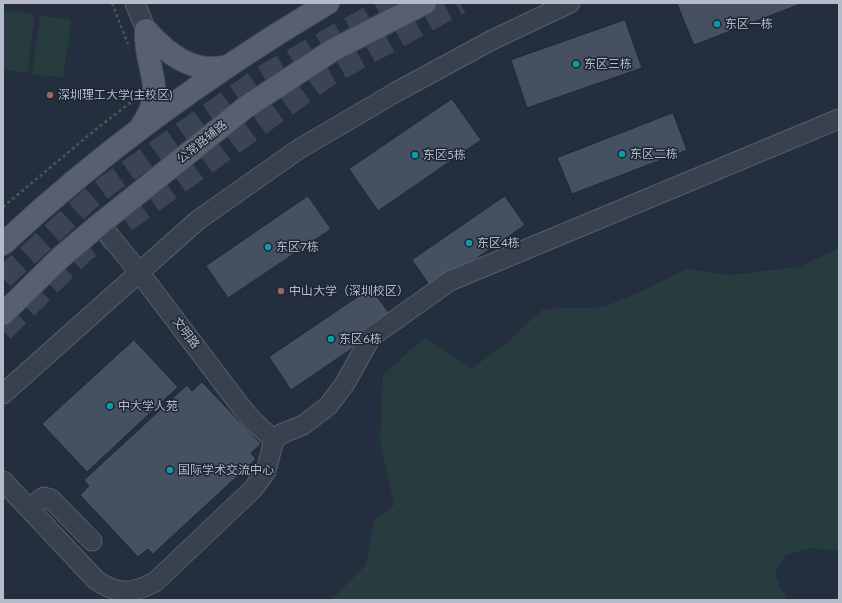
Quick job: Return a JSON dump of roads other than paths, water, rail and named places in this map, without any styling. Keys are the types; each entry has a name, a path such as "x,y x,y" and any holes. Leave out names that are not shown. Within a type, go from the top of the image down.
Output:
{"main road":[{"path":"3,244 63,190 139,129 228,66 328,3"},
{"name":"公常路辅路","path":"3,314 60,258 246,107 333,50 425,3"},
{"path":"136,34 189,65 216,68 228,66"},
{"path":"136,34 146,50 154,80 155,92 150,113 139,129"}],"street":[{"path":"135,3 136,34"},
{"path":"3,394 198,220 299,149 398,91 492,40 570,3"},
{"path":"3,481 96,580 115,591 135,590 155,582 253,489 266,471 274,440 281,434 303,425 328,406 344,385 371,337 450,281 839,119"},
{"name":"文明路","path":"100,224 139,272 242,408 254,422 274,440"},
{"path":"29,508 40,498 44,497 52,499 92,541"}],"tunnel":[{"path":"3,278 95,194 263,76 394,3"},
{"path":"3,331 83,252 329,75 460,3"}],"place":[{"name":"东区一栋","path":"717,24"},
{"name":"东区三栋","path":"576,64"},
{"name":"深圳理工大学(主校区)","path":"50,95"},
{"name":"东区二栋","path":"622,154"},
{"name":"东区5栋","path":"415,155"},
{"name":"东区4栋","path":"469,243"},
{"name":"东区7栋","path":"268,247"},
{"name":"中山大学（深圳校区）","path":"281,291"},
{"name":"东区6栋","path":"331,339"},
{"name":"中大学人苑","path":"110,406"},
{"name":"国际学术交流中心","path":"170,470"}]}
